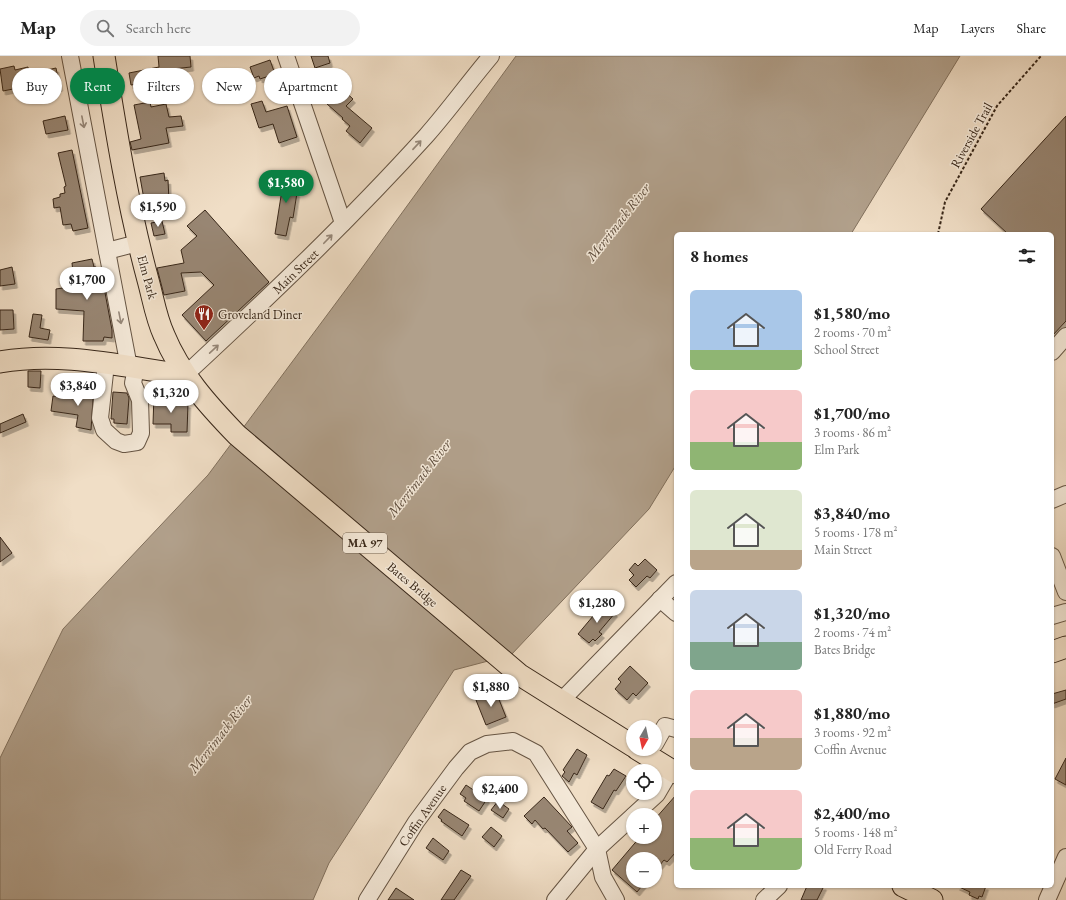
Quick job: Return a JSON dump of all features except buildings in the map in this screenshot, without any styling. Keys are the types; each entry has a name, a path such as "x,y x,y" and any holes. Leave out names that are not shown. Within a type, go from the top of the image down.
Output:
{"main road":[{"name":"Elm Park","path":"104,56 138,243 163,335 185,375"},
{"path":"0,362 46,357 185,375"},
{"name":"Bates Bridge","path":"185,375 211,408 238,435 520,675 561,701"},
{"path":"1054,651 1066,647"},
{"name":"MA 97","path":"561,701 626,738"},
{"name":"MA 97","path":"654,756 674,771"},
{"path":"907,888 932,900"}],"street":[{"path":"70,56 107,251 132,368 133,383 140,400 141,433 137,442 124,444 116,441 104,430 100,418 106,364"},
{"path":"286,56 343,223"},
{"name":"Main Street","path":"185,375 300,268 426,136 457,100 491,56"},
{"path":"107,251 138,243"},
{"path":"1054,350 1066,336"},
{"path":"1054,499 1066,494"},
{"path":"1054,561 1066,592"},
{"path":"561,701 674,585"},
{"path":"660,599 674,611"},
{"path":"1054,615 1066,612"},
{"path":"662,729 665,726 674,728"},
{"name":"Coffin Avenue","path":"367,900 428,804 470,752 487,744 513,741 536,753 598,849"},
{"path":"641,808 657,794 674,771"},
{"path":"554,900 598,849 626,822"},
{"path":"598,849 603,877 616,900"},
{"path":"1054,884 1066,857"},
{"path":"764,900 777,888"},
{"path":"1047,900 1052,888"}],"path":[{"name":"Riverside Trail","path":"938,232 945,202 997,106 1041,56"}],"water":[{"name":"Merrimack River","path":"516,56 960,56 852,232 674,232 674,468 649,509 511,655 454,670 329,863 313,900 0,900 0,758 63,629 208,475 359,272"}],"place":[{"name":"Groveland Diner","path":"204,331"}]}
